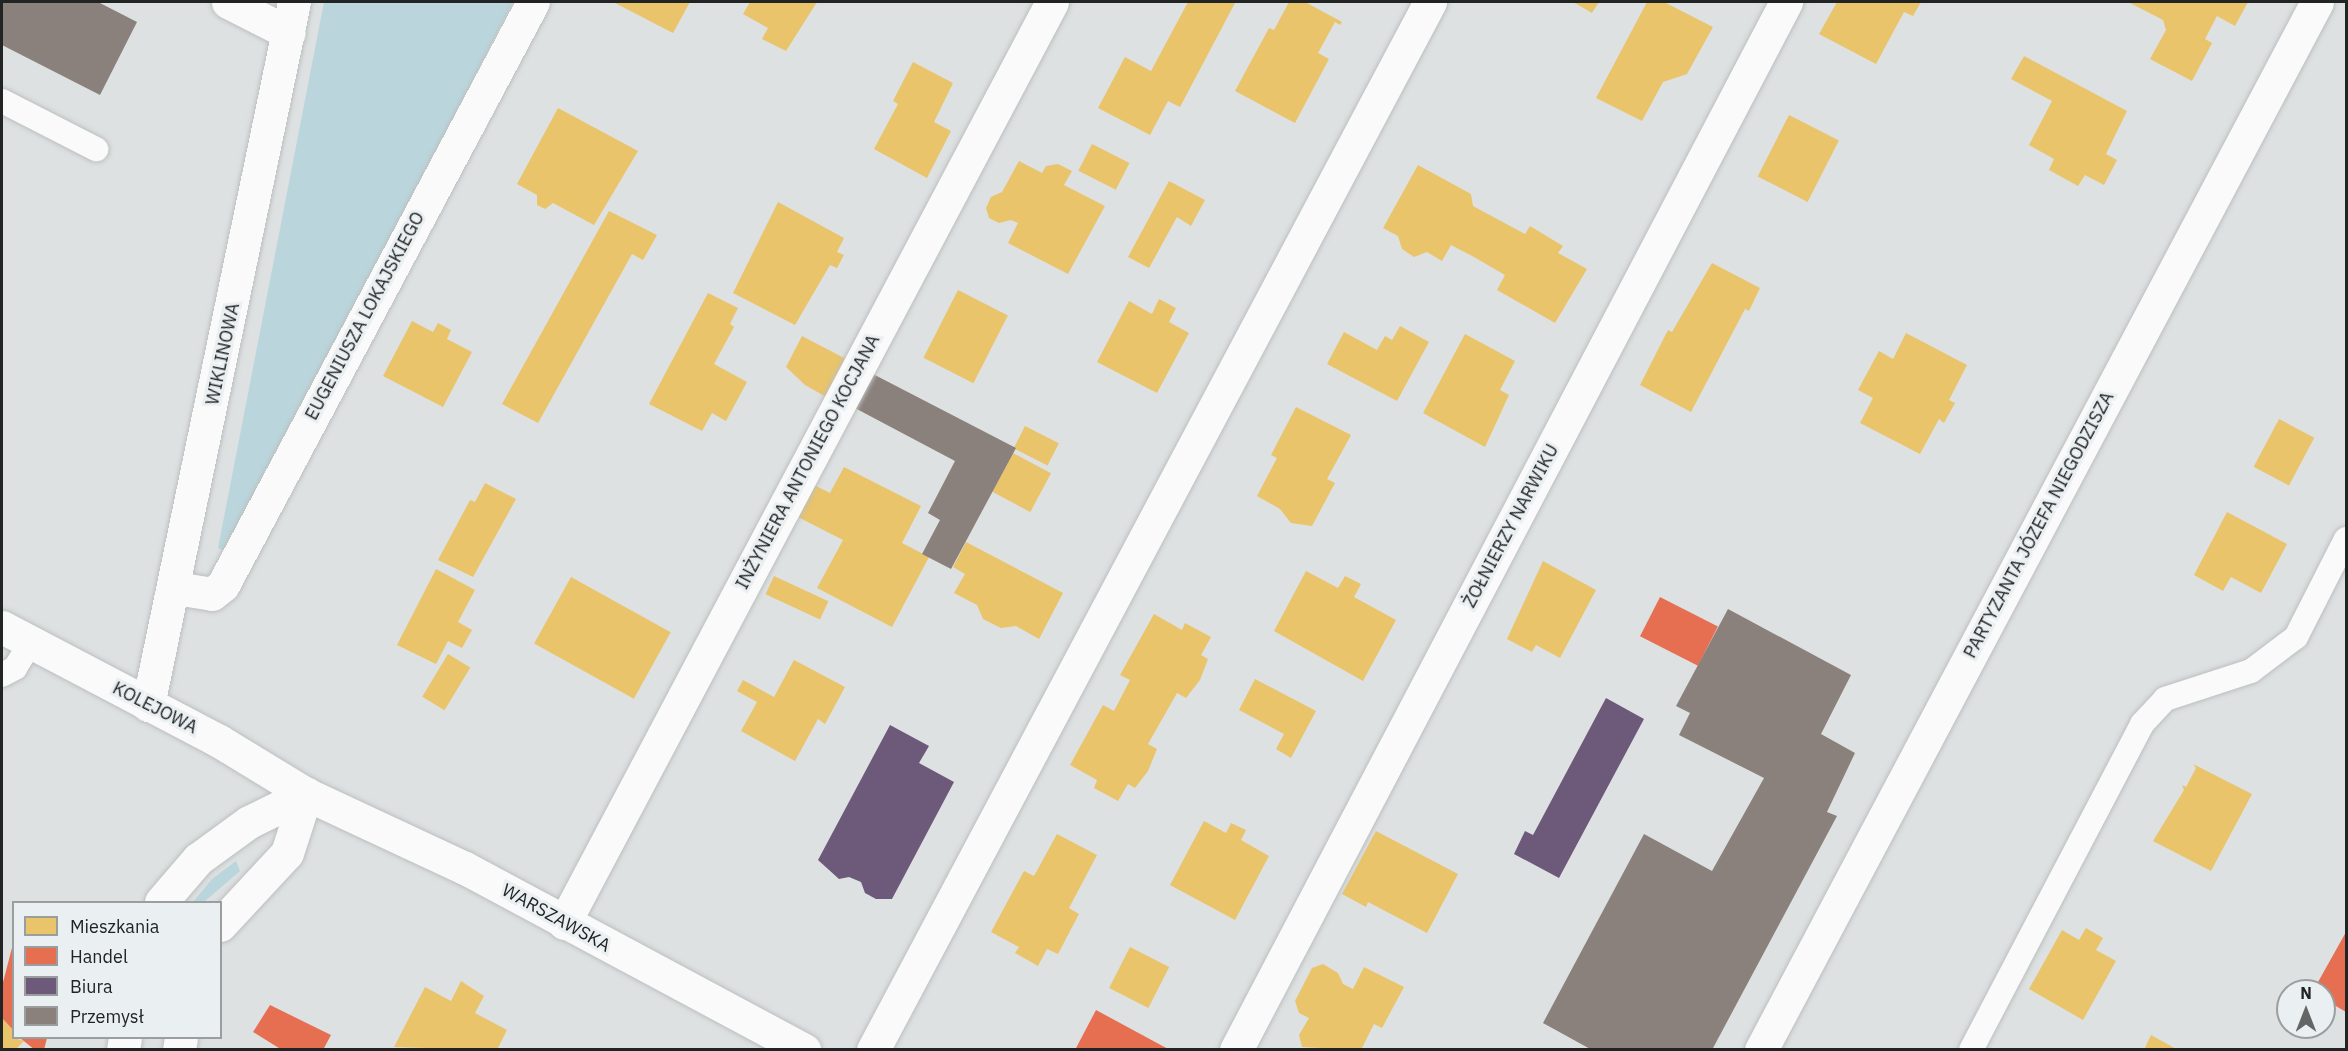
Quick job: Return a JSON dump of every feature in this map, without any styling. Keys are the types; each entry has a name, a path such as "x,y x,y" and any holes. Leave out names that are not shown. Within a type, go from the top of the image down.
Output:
{"street":[{"path":"228,2 291,17"},
{"name":"EUGENIUSZA LOKAJSKIEGO","path":"175,588 212,594 223,585 532,2"},
{"name":"INŻYNIERA ANTONIEGO KOCJANA","path":"564,923 1052,2"},
{"path":"873,1050 1430,2"},
{"name":"ŻOŁNIERZY NARWIKU","path":"1236,1050 1786,2"},
{"name":"PARTYZANTA JÓZEFA NIEGODZISZA","path":"1761,1050 2317,2"},
{"name":"WIKLINOWA","path":"148,705 175,588 291,17"},
{"name":"KOLEJOWA","path":"2,627 219,741 306,794"},
{"path":"163,901 198,859 249,822 306,794"},
{"path":"222,923 286,853 306,794"},
{"name":"WARSZAWSKA","path":"306,794 465,868 804,1050"}],"lane":[{"path":"2,102 96,149"},
{"path":"1971,1050 2142,724 2165,699 2251,671 2296,637 2346,539"},
{"path":"2,675 15,668 31,642"}],"shaded area":[{"path":"324,2 513,2 229,552 218,548"},
{"path":"236,861 240,871 205,901 194,901 212,879"}],"building: Mieszkania":[{"path":"613,2 690,2 673,33"},
{"path":"750,2 817,2 786,51 762,39 768,28 743,14"},
{"path":"1188,2 1235,3 1180,107 1168,101 1150,135 1098,108 1125,57 1151,71"},
{"path":"1289,2 1305,2 1342,22 1340,25 1335,22 1318,53 1329,59 1295,123 1235,91 1269,28 1274,30"},
{"path":"1573,2 1599,2 1592,13"},
{"path":"1647,2 1664,2 1713,27 1687,74 1663,82 1642,121 1596,98"},
{"path":"1837,2 1921,2 1913,16 1904,12 1876,64 1819,34"},
{"path":"2128,2 2248,2 2235,26 2217,16 2205,39 2212,43 2192,81 2150,59 2166,30 2163,20"},
{"path":"2024,56 2127,111 2106,154 2117,160 2104,185 2085,175 2078,186 2049,170 2054,159 2029,145 2052,101 2011,79"},
{"path":"913,62 953,83 934,122 951,131 927,178 874,149 898,104 893,101"},
{"path":"558,108 638,151 594,225 553,203 545,209 537,205 537,195 517,184"},
{"path":"1789,115 1839,140 1808,202 1758,176"},
{"path":"1092,144 1129,163 1116,190 1078,171"},
{"path":"1019,161 1042,173 1046,166 1058,164 1072,171 1064,185 1105,206 1068,274 1008,243 1018,223 1011,220 999,223 989,218 986,208 991,197 1002,192"},
{"path":"1418,165 1471,194 1473,206 1525,234 1530,226 1563,246 1558,253 1587,269 1555,323 1497,290 1505,275 1474,257 1451,245 1442,261 1427,252 1414,257 1402,249 1398,236 1383,228"},
{"path":"1169,181 1205,200 1191,226 1177,217 1149,268 1128,257"},
{"path":"778,202 844,238 837,252 844,255 837,268 830,265 795,325 733,293"},
{"path":"609,211 657,235 643,260 632,254 538,423 502,404"},
{"path":"1712,263 1760,288 1749,311 1745,309 1691,412 1640,385 1668,330 1672,332"},
{"path":"958,290 1008,315 973,383 923,358"},
{"path":"708,293 738,308 730,324 734,327 714,364 747,382 726,421 712,413 702,431 649,404"},
{"path":"1159,299 1176,308 1169,322 1189,333 1157,393 1097,362 1129,301 1152,314"},
{"path":"412,321 433,332 438,323 451,330 447,339 472,352 443,407 383,376"},
{"path":"1400,326 1429,342 1397,401 1327,364 1344,332 1377,350 1385,336 1392,340"},
{"path":"1906,333 1967,365 1949,400 1955,403 1944,423 1939,419 1920,454 1860,423 1873,398 1858,390 1879,351 1893,359"},
{"path":"1465,334 1515,361 1500,390 1509,395 1485,447 1423,413"},
{"path":"802,336 846,359 828,398 805,385 786,367"},
{"path":"1296,407 1351,435 1327,479 1335,483 1312,526 1291,523 1280,509 1257,496 1277,458 1271,455"},
{"path":"2279,419 2314,438 2289,485 2254,467"},
{"path":"1025,426 1059,443 1048,466 1014,448"},
{"path":"1013,453 1051,473 1030,512 992,492"},
{"path":"844,467 921,506 902,543 929,557 892,627 817,588 843,540 796,516 812,484 830,493"},
{"path":"485,483 516,499 473,577 438,560 470,500 475,502"},
{"path":"2227,512 2287,544 2261,593 2231,577 2223,591 2194,575"},
{"path":"966,542 1063,593 1039,639 1016,626 1001,628 983,619 977,605 954,593 965,574 953,567"},
{"path":"1543,561 1596,590 1560,658 1536,645 1532,652 1507,639"},
{"path":"436,569 475,590 458,622 472,630 462,648 448,641 436,664 397,645"},
{"path":"1306,571 1338,588 1345,576 1361,584 1354,597 1396,620 1363,681 1274,631"},
{"path":"774,576 828,601 820,619 766,594"},
{"path":"571,577 671,632 634,699 534,643"},
{"path":"1154,614 1182,630 1185,623 1211,637 1201,655 1208,659 1200,680 1186,698 1177,693 1148,744 1157,749 1148,771 1135,788 1128,784 1118,801 1094,788 1097,780 1070,765 1103,705 1114,711 1130,680 1120,675"},
{"path":"448,654 470,667 445,710 422,697"},
{"path":"794,660 845,687 825,724 818,719 795,761 741,731 757,702 737,691 743,680 774,697"},
{"path":"1255,679 1316,711 1291,758 1276,749 1284,734 1239,710"},
{"path":"2193,764 2252,794 2211,871 2153,841 2184,790 2182,785 2186,787 2196,768"},
{"path":"1204,821 1226,833 1231,823 1246,830 1241,840 1269,856 1235,920 1170,885"},
{"path":"1376,831 1458,874 1427,933 1368,902 1366,907 1342,894"},
{"path":"1057,834 1097,855 1069,908 1079,914 1058,954 1047,949 1038,966 1015,953 1019,947 991,932 1024,871 1034,876"},
{"path":"2086,928 2103,938 2096,950 2116,961 2083,1020 2029,989 2062,930 2079,940"},
{"path":"1130,947 1169,967 1148,1008 1109,988"},
{"path":"1323,964 1338,973 1343,984 1353,989 1364,967 1404,987 1382,1028 1374,1024 1361,1050 1302,1047 1299,1035 1309,1018 1299,1013 1295,1001 1312,968"},
{"path":"461,981 484,996 475,1013 507,1030 497,1050 394,1047 425,987 451,1001"},
{"path":"2,1018 12,1029 12,1039 24,1041 15,1050 2,1050"},
{"path":"2151,1035 2178,1050 2144,1050"}],"building: Handel":[{"path":"1660,597 1718,627 1698,666 1640,636"},
{"path":"2346,932 2346,1012 2336,1006 2336,979 2320,979"},
{"path":"12,948 12,1029 2,1018 2,986"},
{"path":"270,1005 331,1035 323,1050 282,1050 253,1032"},
{"path":"1096,1010 1170,1050 1075,1050"},
{"path":"21,1039 47,1039 44,1050 35,1050"}],"building: Biura":[{"path":"1606,698 1644,719 1559,878 1514,854 1525,831 1533,835"},
{"path":"890,725 929,746 919,763 954,782 892,899 876,899 865,893 861,882 849,877 839,879 818,860"}],"building: Przemysł":[{"path":"2,2 98,2 137,22 100,95 2,45"},
{"path":"871,373 1016,448 951,569 922,554 940,520 928,513 955,461 853,407"},
{"path":"1728,609 1851,675 1821,734 1855,753 1827,812 1837,816 1712,1050 1592,1050 1543,1023 1644,834 1712,871 1764,778 1679,735 1690,713 1676,706"}]}
